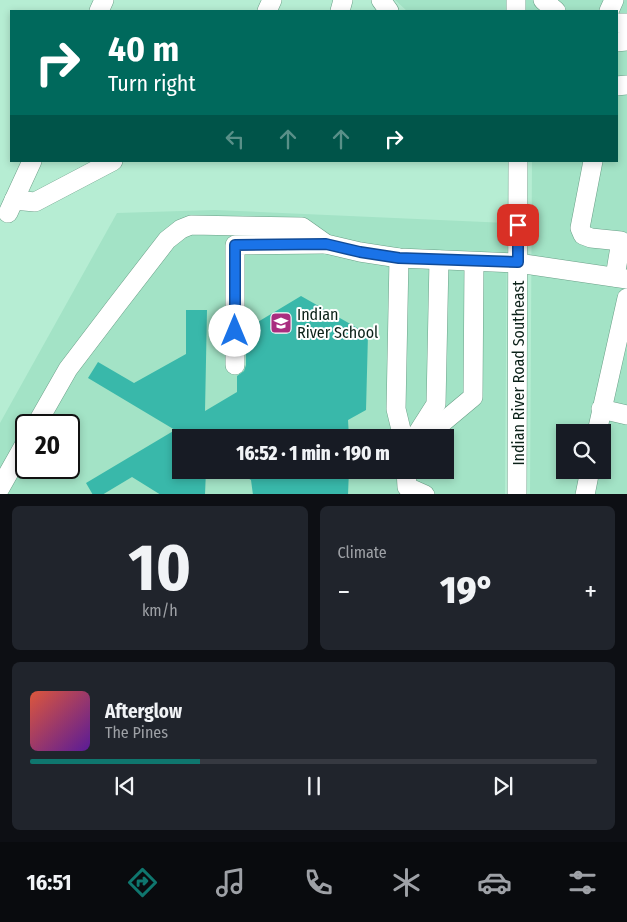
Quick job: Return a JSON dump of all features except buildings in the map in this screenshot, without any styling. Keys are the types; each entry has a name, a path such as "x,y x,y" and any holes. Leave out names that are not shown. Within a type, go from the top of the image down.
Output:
{"street":[{"path":"542,0 555,10"},
{"path":"32,162 11,207 35,202 111,162"},
{"name":"Indian River Road Southeast","path":"517,494 518,162"},
{"path":"235,365 235,245 326,244 399,258 518,262 621,278 621,241 591,238 583,235 580,228 593,162"},
{"path":"42,414 68,369 167,240 181,229 196,224 302,227 326,244"},
{"path":"399,258 396,409 401,429"},
{"path":"421,429 436,404 439,260"},
{"path":"435,429 473,397 474,262"},
{"path":"598,424 627,298"},
{"path":"601,409 627,415"},
{"path":"0,488 15,461"},
{"path":"585,494 588,479"},
{"path":"405,484 425,494"}],"shaded area":[{"path":"395,0 627,0 627,494 530,494 532,162 618,162 618,10 406,10"},
{"name":"Indian River School","path":"215,210 507,223 505,494 0,494 0,423 117,213"}],"place":[{"name":"Indian River School","path":"281,323"}],"route":[{"path":"235,331 235,245 326,244 399,258 518,262 518,225"}]}
